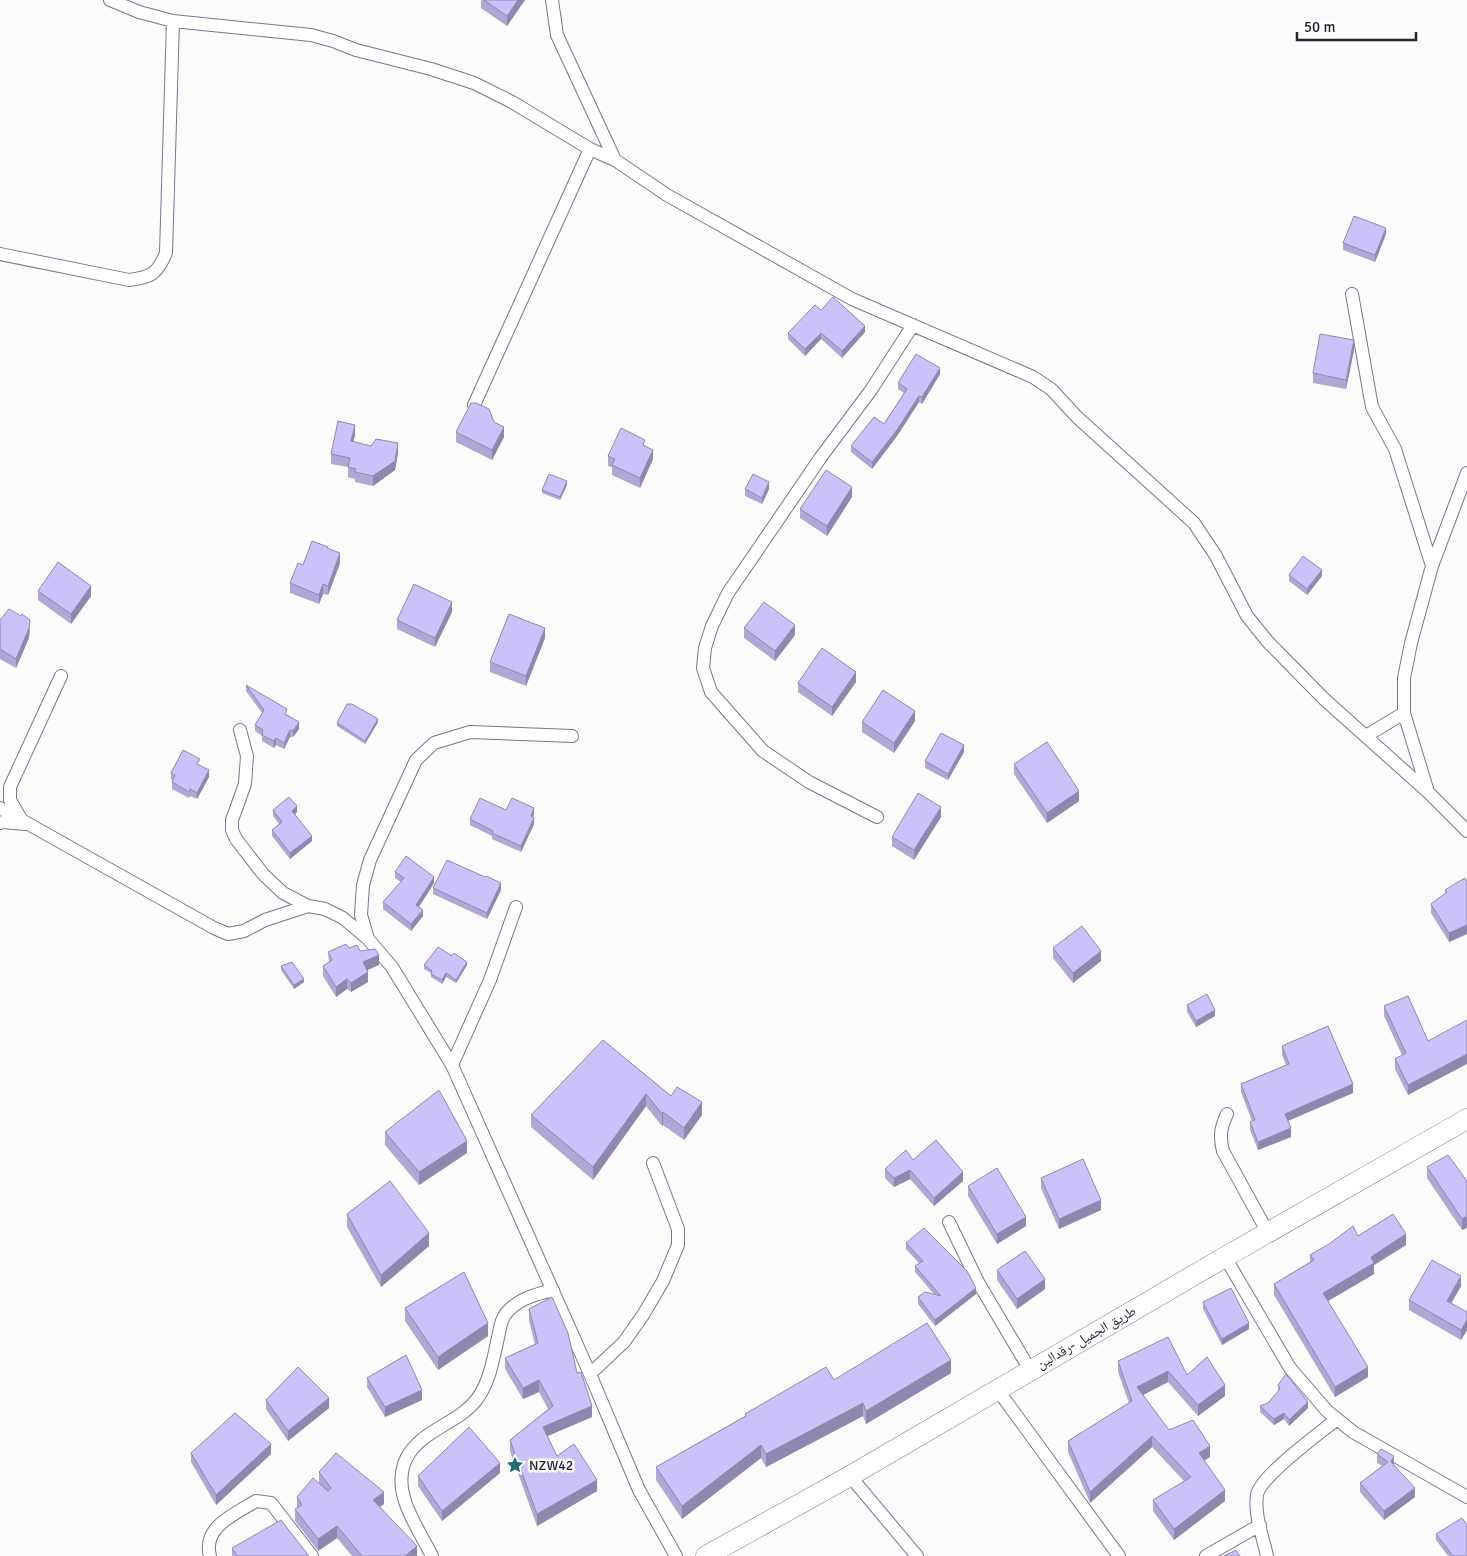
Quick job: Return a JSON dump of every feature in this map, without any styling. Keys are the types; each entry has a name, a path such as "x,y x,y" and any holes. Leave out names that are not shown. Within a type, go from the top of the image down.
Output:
{"main road":[{"name":"طريق الجميل -رقدالين","path":"706,1556 850,1476 1225,1257 1467,1119"}],"street":[{"path":"110,0 139,12 173,21 311,35 356,50 474,83 512,102 590,149 615,160 667,195 852,300 1033,376 1051,389 1077,417 1194,523 1216,556 1247,616 1274,648 1324,699 1428,792 1467,832"},
{"path":"552,0 557,35 615,160"},
{"path":"0,254 129,280 148,278 159,268 166,253 173,21"},
{"path":"474,405 590,149"},
{"path":"1352,294 1372,407 1395,449 1432,566"},
{"path":"877,817 808,782 763,752 711,692 703,668 705,648 712,626 728,593 821,457 871,390 913,325"},
{"path":"1428,792 1404,713 1404,678 1411,643 1432,566 1467,473"},
{"path":"21,819 10,800 10,787 23,755 61,676"},
{"path":"1366,736 1404,713"},
{"path":"240,730 247,756 245,784 232,820 232,830 236,840 263,874 284,893 308,906 325,909 343,918 368,939 392,967 452,1065 590,1374 638,1490 676,1556"},
{"path":"368,939 361,915 363,885 370,860 416,760 434,743 470,732 572,736"},
{"path":"0,808 214,928 228,934 244,931 265,920 308,906"},
{"path":"0,823 33,825"},
{"path":"452,1065 490,980 516,907"},
{"path":"1227,1114 1221,1127 1220,1139 1223,1151 1268,1233"},
{"path":"590,1374 624,1342 634,1328 663,1281 678,1246 678,1229 653,1163"},
{"path":"949,1222 978,1282 1030,1370"},
{"path":"1225,1257 1290,1368 1327,1411 1354,1432 1467,1497"},
{"path":"432,1556 414,1525 404,1497 402,1478 404,1464 410,1451 422,1440 470,1409 480,1396 486,1382 501,1324 507,1312 519,1302 553,1290"},
{"path":"997,1389 1119,1556"},
{"path":"1267,1556 1257,1508 1258,1493 1264,1482 1337,1419"},
{"path":"850,1476 917,1556"},
{"path":"210,1556 208,1548 210,1536 215,1528 256,1501 270,1503 277,1509 312,1556"},
{"path":"1206,1556 1260,1525"}],"building":[{"path":"484,0 518,0 507,16"},
{"path":"1354,216 1386,228 1375,255 1343,243"},
{"path":"833,297 865,326 842,351 821,333 805,349 788,333 815,305 821,310"},
{"path":"1320,334 1354,340 1346,380 1313,373"},
{"path":"916,354 940,368 922,397 919,396 897,430 872,462 851,446 874,417 884,424 907,389 898,383"},
{"path":"471,403 476,403 489,409 494,422 504,427 492,450 456,432"},
{"path":"338,421 355,425 351,441 371,446 376,439 398,443 395,461 373,476 355,472 356,469 348,467 350,458 331,454"},
{"path":"621,428 645,440 643,445 653,450 640,478 612,465 615,459 608,456"},
{"path":"826,470 852,487 827,526 800,509"},
{"path":"549,474 567,481 560,497 542,490"},
{"path":"753,474 769,482 762,498 745,489"},
{"path":"312,541 340,553 328,586 323,584 319,595 290,583 298,563 303,565"},
{"path":"1303,556 1322,570 1307,589 1289,575"},
{"path":"58,562 91,586 71,614 38,591"},
{"path":"414,584 452,602 435,638 397,620"},
{"path":"764,602 795,625 775,651 744,628"},
{"path":"9,609 21,616 22,614 30,620 29,628 16,659 0,649 0,620"},
{"path":"509,614 545,628 526,676 490,662"},
{"path":"822,648 856,672 832,707 798,683"},
{"path":"246,685 287,709 285,714 299,722 293,731 290,730 284,743 276,738 274,741 262,735 263,730 255,725 264,710"},
{"path":"883,690 915,711 894,743 862,722"},
{"path":"347,704 352,704 378,719 365,741 337,723"},
{"path":"941,733 964,745 948,774 925,761"},
{"path":"1047,742 1079,791 1047,813 1014,764"},
{"path":"183,750 200,759 197,764 209,770 197,793 190,789 189,792 172,782 175,775 171,773"},
{"path":"918,793 941,807 914,850 892,837"},
{"path":"289,797 297,806 292,811 312,836 290,853 272,830 282,822 273,810"},
{"path":"480,798 506,810 512,798 534,808 531,816 534,818 521,846 492,833 493,831 470,819"},
{"path":"406,856 434,877 416,905 423,910 411,924 383,902 404,878 395,872"},
{"path":"447,860 501,883 487,913 433,888"},
{"path":"1465,878 1467,881 1467,925 1449,933 1431,904 1447,892 1445,890"},
{"path":"1082,926 1101,951 1073,973 1053,948"},
{"path":"346,944 349,948 357,945 360,951 375,949 379,955 363,962 368,972 351,983 347,979 336,987 323,966 332,960 328,952"},
{"path":"438,947 452,956 454,953 467,962 456,980 446,973 442,980 431,974 432,971 424,965"},
{"path":"292,962 304,979 294,985 281,966"},
{"path":"1207,994 1215,1010 1196,1021 1187,1005"},
{"path":"1408,996 1428,1041 1467,1020 1467,1054 1408,1085 1395,1059 1406,1053 1384,1006"},
{"path":"1328,1026 1353,1084 1285,1114 1291,1128 1258,1142 1250,1122 1255,1120 1241,1084 1289,1064 1282,1046"},
{"path":"603,1040 671,1096 677,1087 702,1102 684,1128 663,1112 662,1114 646,1094 593,1167 531,1115"},
{"path":"439,1090 467,1141 419,1172 385,1132"},
{"path":"936,1140 963,1172 934,1198 910,1170 894,1178 885,1169 906,1150 913,1160"},
{"path":"1448,1155 1467,1181 1467,1216 1462,1219 1427,1167"},
{"path":"1083,1159 1101,1200 1059,1219 1041,1178"},
{"path":"997,1168 1026,1217 997,1234 968,1186"},
{"path":"390,1181 429,1233 381,1275 347,1214"},
{"path":"1393,1214 1406,1234 1371,1257 1374,1263 1323,1293 1368,1367 1335,1387 1274,1284 1314,1260 1310,1255 1329,1244 1353,1226 1358,1236"},
{"path":"924,1228 967,1271 976,1288 935,1320 918,1297 925,1292 941,1296 915,1266 923,1261 906,1243"},
{"path":"1025,1251 1045,1279 1017,1299 997,1270"},
{"path":"1432,1260 1461,1276 1447,1301 1467,1312 1467,1320 1461,1330 1409,1300"},
{"path":"464,1272 488,1323 438,1357 405,1308"},
{"path":"1231,1288 1249,1323 1222,1339 1203,1302"},
{"path":"552,1297 568,1333 577,1373 581,1372 592,1406 543,1427 557,1456 574,1444 597,1480 537,1514 510,1440 553,1406 539,1380 523,1388 505,1358 538,1343 529,1309"},
{"path":"927,1323 951,1360 866,1411 863,1403 766,1454 761,1445 682,1506 656,1467 746,1416 745,1414 826,1367 834,1380"},
{"path":"1168,1337 1187,1375 1207,1357 1225,1385 1198,1405 1168,1371 1137,1387 1169,1430 1193,1420 1210,1446 1199,1453 1225,1490 1174,1529 1153,1500 1191,1477 1152,1436 1090,1492 1068,1441 1132,1401 1118,1361"},
{"path":"406,1355 422,1390 385,1407 367,1378"},
{"path":"298,1367 329,1398 288,1431 266,1400"},
{"path":"1286,1374 1308,1402 1289,1420 1284,1413 1274,1419 1260,1406 1268,1403 1280,1389 1278,1385"},
{"path":"235,1413 271,1444 216,1495 191,1453"},
{"path":"469,1427 500,1463 442,1511 418,1476"},
{"path":"1381,1449 1394,1456 1391,1462 1415,1488 1384,1511 1360,1483 1388,1462 1377,1454"},
{"path":"336,1453 384,1492 373,1500 417,1546 405,1556 362,1556 337,1526 318,1539 295,1509 302,1505 297,1497 313,1478 328,1491 331,1488 319,1472"},
{"path":"1462,1518 1467,1525 1467,1556 1453,1556 1436,1534"},
{"path":"281,1520 309,1556 237,1556 232,1548"},
{"path":"1236,1550 1240,1556 1224,1556"}],"place":[{"name":"NZW42","path":"515,1465"}]}
